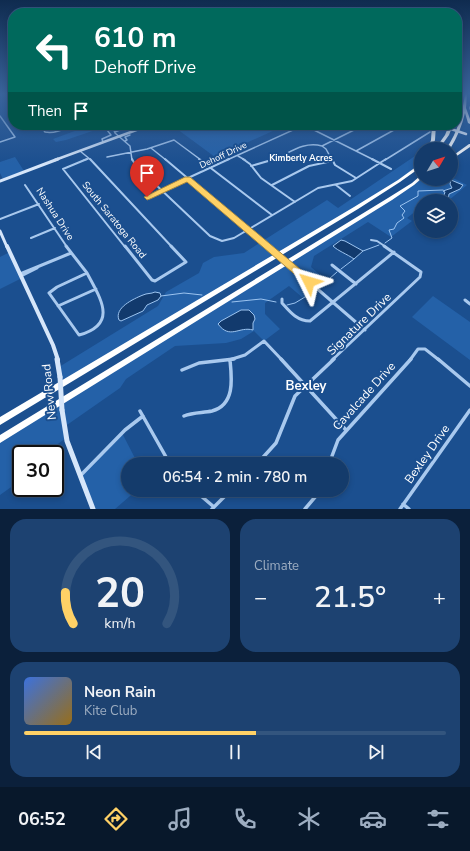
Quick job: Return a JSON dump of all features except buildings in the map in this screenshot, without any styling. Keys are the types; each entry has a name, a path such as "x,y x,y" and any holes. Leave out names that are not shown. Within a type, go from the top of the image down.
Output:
{"highway":[{"path":"432,142 434,130"},
{"path":"442,142 449,130"},
{"path":"452,142 458,130"},
{"path":"458,154 470,145"},
{"path":"0,421 356,208 399,181 414,170"},
{"path":"0,439 414,183"}],"main road":[{"path":"454,130 466,134"}],"street":[{"path":"1,118 8,127"},
{"path":"0,142 15,137 10,130"},
{"path":"44,130 45,132 50,133 62,130"},
{"path":"103,142 102,139 111,135 107,130"},
{"path":"120,130 115,132 130,146 133,163 210,236 222,241 231,239 248,230 319,188 348,182 357,178 430,132"},
{"path":"0,181 134,130"},
{"name":"Dehoff Drive","path":"147,197 293,130"},
{"path":"314,130 391,169"},
{"path":"322,146 354,130"},
{"path":"356,152 394,130"},
{"path":"125,141 127,140 125,137 130,135"},
{"path":"107,157 151,148 173,140 272,215"},
{"path":"251,166 272,161 306,145 313,144 322,146 332,161 340,168 357,178"},
{"path":"151,148 273,250 365,330"},
{"path":"80,151 88,158"},
{"path":"238,156 251,166 258,176 296,202"},
{"name":"South Saratoga Road","path":"88,158 102,171 186,263 154,281 64,168 88,158"},
{"path":"272,185 308,166 332,161"},
{"name":"Nashua Drive","path":"25,185 71,253 87,273 103,305 103,321 82,335 78,334 58,306"},
{"path":"335,185 350,196"},
{"path":"0,218 38,203"},
{"path":"32,238 55,228"},
{"name":"New Road","path":"0,231 55,352 60,377 62,410 67,441 94,509"},
{"path":"282,299 282,303 296,318 306,322 313,320 394,252 377,241 371,240"},
{"name":"Signature Drive","path":"264,457 275,446 292,401 420,278 421,272 416,267 394,252"},
{"path":"20,275 71,253"},
{"path":"332,266 356,284"},
{"path":"87,273 78,279 62,285 50,292 49,295 58,306 67,300 85,295 96,289"},
{"path":"465,300 470,304"},
{"path":"182,370 193,364 230,360 244,356 264,341 346,430"},
{"name":"Cavalcade Drive","path":"332,457 337,442 346,430 414,356 418,349 423,348 470,386"},
{"path":"184,416 196,412 214,411 226,404 231,390 230,360"},
{"name":"Bexley Drive","path":"400,509 470,410"},
{"path":"140,412 166,457"},
{"path":"80,476 125,430 143,416"},
{"path":"201,497 213,508 224,497"},
{"path":"305,509 315,497"},
{"path":"404,504 408,509"}],"shaded area":[{"path":"77,130 95,130 66,140 56,142 53,139"},
{"path":"178,130 275,130 215,157"},
{"path":"15,157 24,171 3,179 0,173 0,162"},
{"path":"414,157 414,169 407,176 60,385 59,367 158,306 166,292 199,273 203,263 214,257 244,253 327,200 338,208"},
{"path":"458,180 467,185 456,194 414,194 414,212 407,218 412,221 391,237 368,222 314,256 311,267 327,281 303,298 289,286 265,303 265,314 280,329 264,341 254,331 241,339 226,343 175,346 126,379 120,388 64,427 66,438 56,445 12,445 12,486 0,495 0,439 414,183 414,186 458,186"},
{"path":"458,183 463,185 460,189 449,194 444,194 445,192 443,191 452,188 451,186 458,186"},
{"path":"341,240 363,251 354,259 333,246"},
{"path":"10,252 22,278 0,289 0,257"},
{"path":"155,292 160,293 161,296 158,300 147,305 143,311 121,321 119,320 119,312 125,304 144,294"},
{"path":"433,296 470,322 470,360 412,317"},
{"path":"241,310 249,310 254,315 255,319 253,323 253,330 248,329 231,332 222,329 218,324 221,321"},
{"path":"122,433 134,457 121,457 121,497 129,497 115,509 93,509 80,476"}],"waterway":[{"path":"385,243 392,238 389,230 394,229 397,223 404,218 402,215 405,211 400,206 418,196 418,191 443,190"},
{"path":"363,251 379,245"},
{"path":"341,269 354,259"},
{"path":"320,287 337,272"},
{"path":"287,305 295,303 315,291"},
{"path":"161,296 184,293 202,295"},
{"path":"232,302 261,299 276,302"}],"district":[{"name":"Kimberly Acres","path":"301,158"},
{"name":"Bexley","path":"306,386"}],"route":[{"path":"147,197 188,179 309,282"}]}
